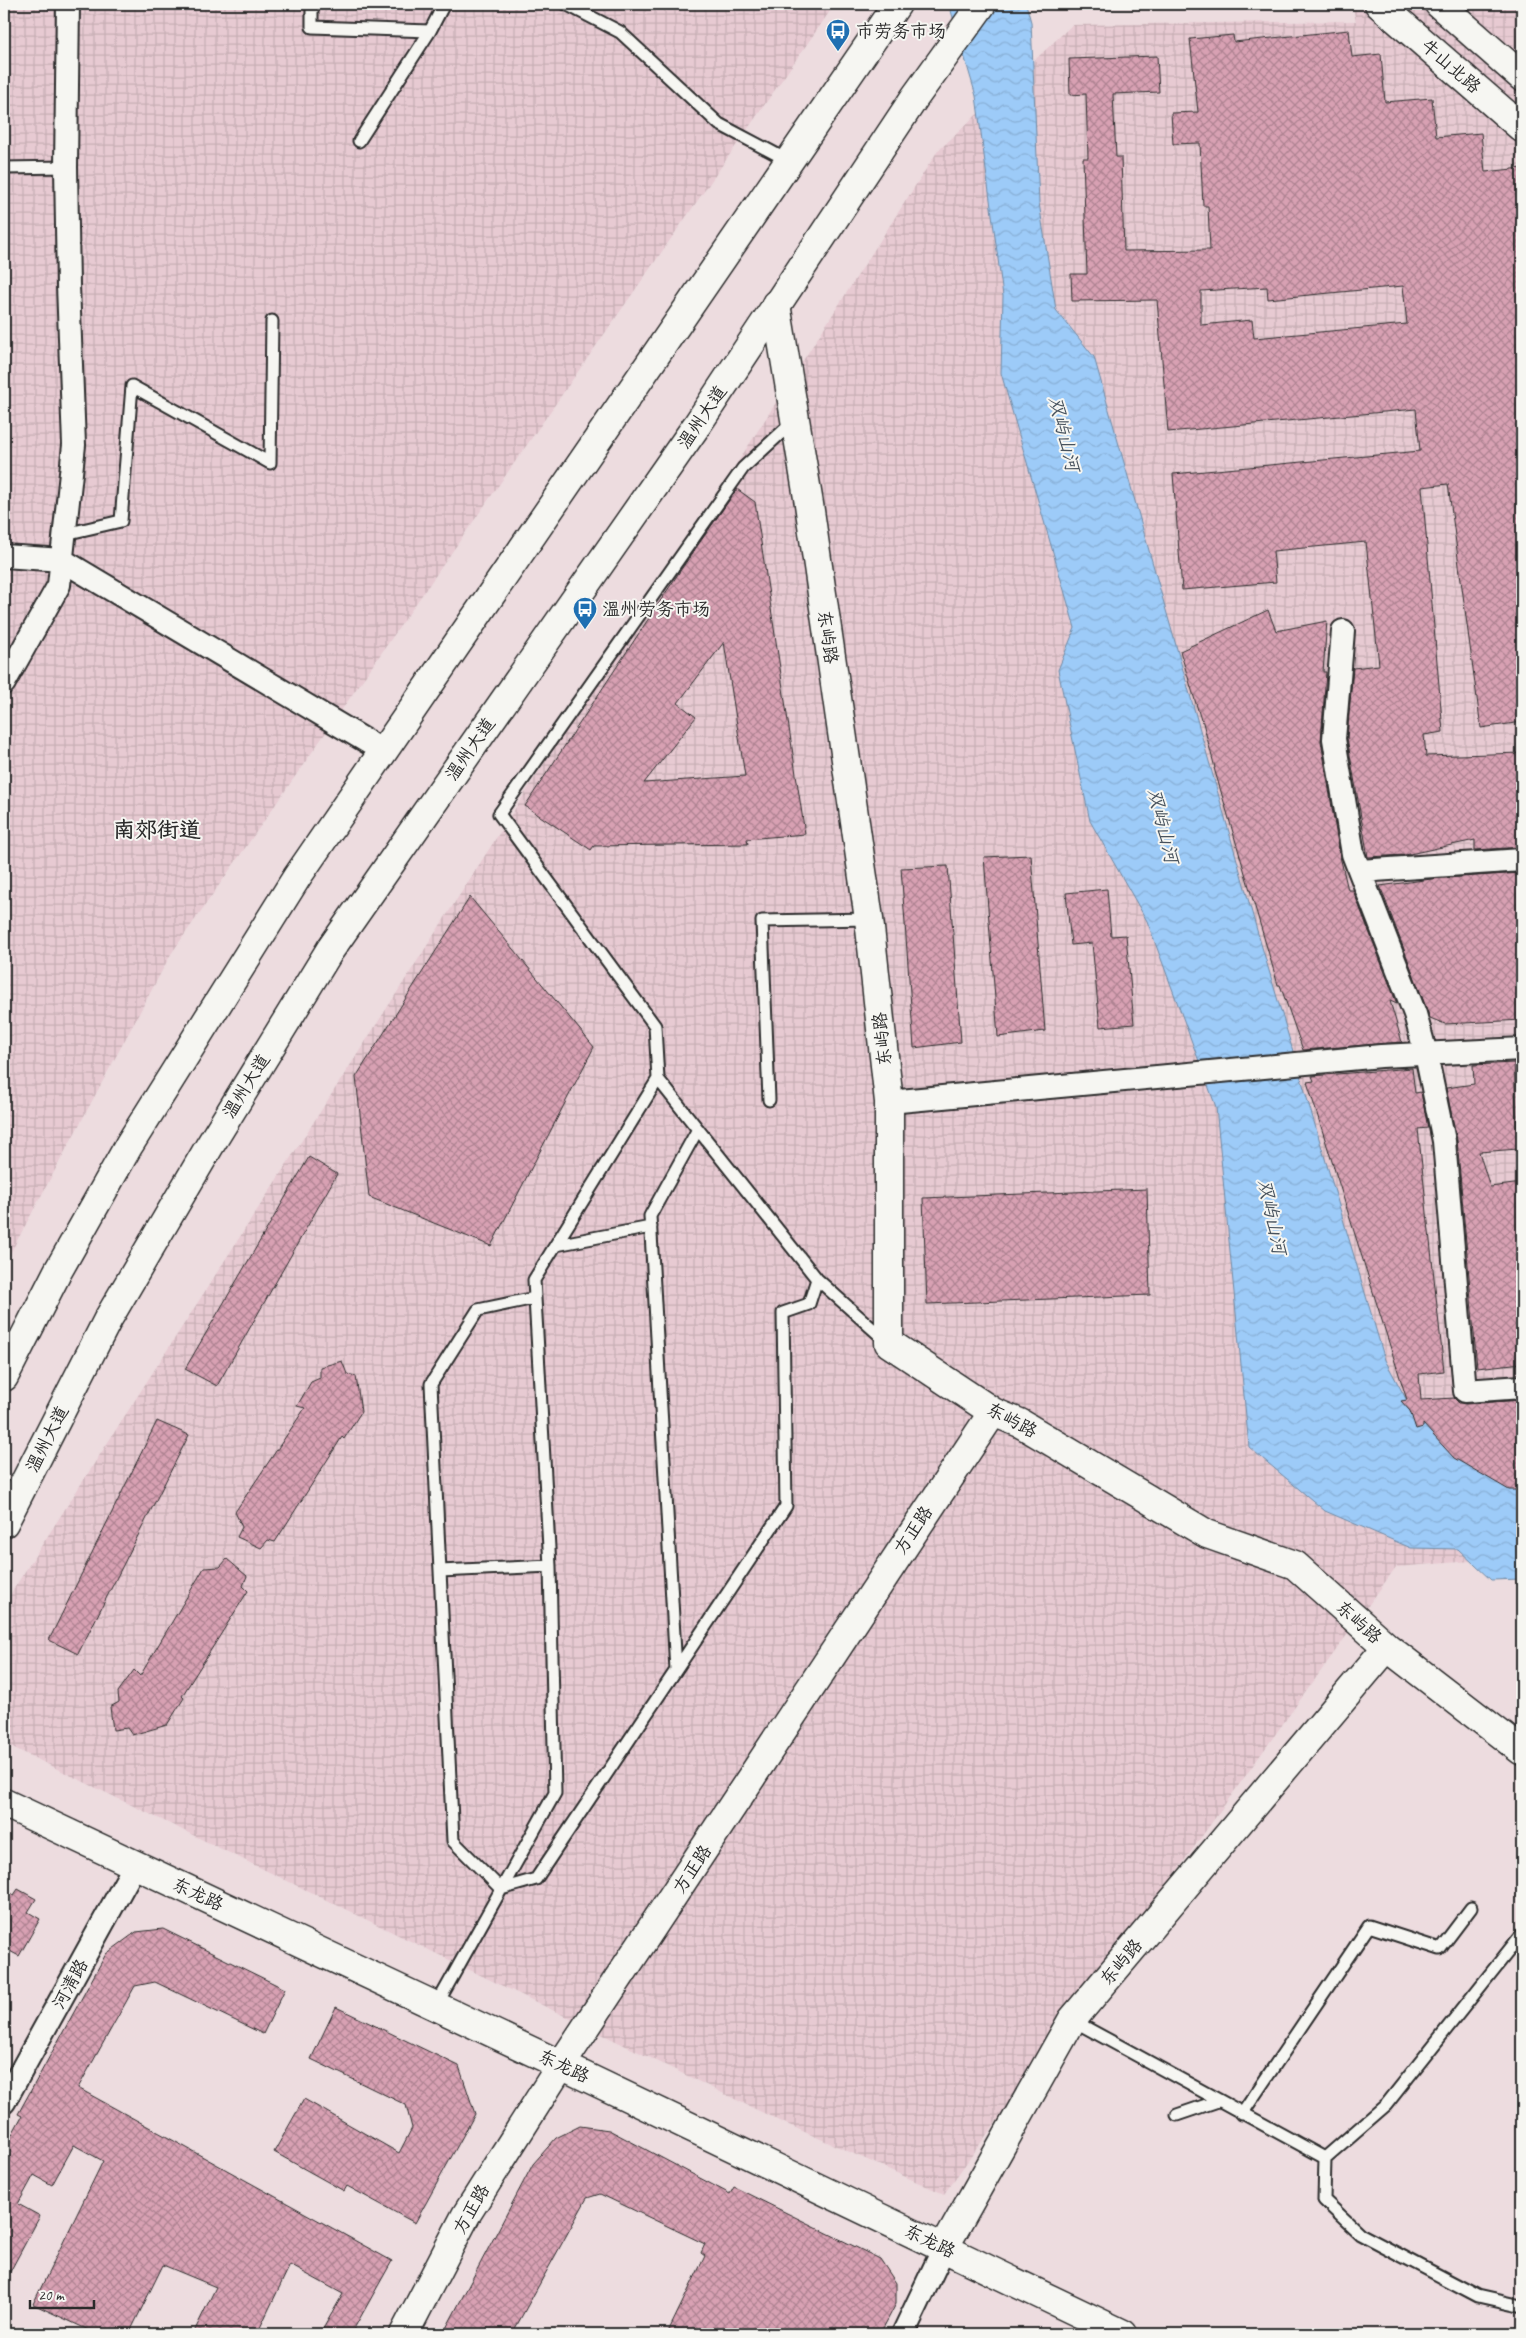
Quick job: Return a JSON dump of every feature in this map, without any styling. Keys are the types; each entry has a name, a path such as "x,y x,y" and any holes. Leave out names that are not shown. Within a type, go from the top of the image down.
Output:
{"street":[{"path":"4,683 59,585 74,445 66,167 68,4"},
{"path":"4,1377 58,1271 129,1145 297,877 897,4"},
{"name":"温州大道","path":"4,1523 108,1319 204,1156 330,950 697,425 776,304 941,61 982,4"},
{"name":"牛山北路","path":"1380,4 1522,128"},
{"path":"1439,4 1522,77"},
{"name":"东屿路","path":"776,304 869,919 889,1102 889,1343 993,1412 1020,1423 1207,1534 1295,1565 1387,1647 1072,2020 944,2248"},
{"path":"4,556 62,560 383,751"},
{"path":"1343,632 1334,739 1353,854 1415,1014 1426,1054 1444,1141 1466,1391 1522,1387"},
{"path":"1360,871 1522,860"},
{"path":"889,1102 1304,1063 1522,1049"},
{"name":"方正路","path":"404,2334 466,2214 561,2065 993,1412"},
{"path":"1387,1647 1522,1751"},
{"name":"东龙路","path":"4,1803 561,2065 1123,2334"},
{"name":"河清路","path":"4,2102 135,1865"},
{"path":"903,2334 944,2248"}],"lane":[{"path":"312,4 312,26 430,31"},
{"path":"360,141 430,31 444,4"},
{"path":"566,4 620,32 719,124 789,161"},
{"path":"4,168 66,167"},
{"path":"65,534 121,522 132,386 270,463 272,321"},
{"path":"436,2006 556,1793 550,1566 534,1280 658,1079 655,1026 499,814 743,468 795,420"},
{"path":"769,1100 762,921 869,919"},
{"path":"658,1079 817,1279 889,1343"},
{"path":"676,1670 650,1216 698,1129"},
{"path":"556,1245 650,1227"},
{"path":"501,1889 536,1878 786,1506 783,1313 809,1304 817,1279"},
{"path":"501,1889 453,1841 431,1384 478,1310 535,1298"},
{"path":"440,1571 550,1566"},
{"path":"1242,2114 1369,1926 1440,1949 1470,1908"},
{"path":"1522,1934 1386,2105 1325,2158 1324,2200 1360,2234 1478,2296 1522,2306"},
{"path":"1072,2020 1325,2158"},
{"path":"1177,2115 1218,2101"}],"shaded area":[{"path":"4,4 835,4 171,954 4,1265"},
{"path":"1352,4 1522,4 1522,1557 1396,1567 944,2194 780,2121 4,1743 4,1604 937,152 1072,25 1356,21"}],"water":[{"name":"双屿山河","path":"949,4 1026,4 1031,22 1039,203 1056,310 1094,357 1256,927 1385,1360 1417,1419 1486,1468 1522,1484 1522,1579 1491,1580 1458,1549 1411,1548 1325,1511 1249,1447 1216,1107 1147,921 1090,821 1058,670 1075,628 1001,373 1003,296 976,96"}],"building":[{"path":"1349,30 1352,57 1381,54 1385,102 1432,98 1436,137 1481,133 1485,172 1522,168 1522,722 1481,728 1448,484 1422,487 1443,732 1424,735 1426,756 1522,753 1522,847 1475,850 1475,840 1405,855 1368,857 1347,738 1353,668 1379,665 1366,542 1273,551 1276,582 1182,590 1173,474 1420,451 1416,409 1168,432 1157,300 1072,301 1071,274 1087,274 1083,158 1088,158 1086,94 1070,95 1069,59 1157,56 1159,92 1113,94 1116,157 1121,157 1124,251 1210,250 1208,206 1203,206 1200,143 1173,144 1171,113 1198,112 1190,39 1233,35 1234,42","holes":["1403,286 1407,324 1254,338 1252,320 1201,325 1201,291 1267,287 1268,299"]},
{"path":"737,489 755,502 805,834 747,839 748,844 594,846 591,850 525,806 682,568","holes":["724,642 745,776 644,783 696,717 678,703"]},
{"path":"1268,610 1276,631 1327,621 1323,672 1326,672 1321,741 1340,856 1348,890 1353,890 1397,1004 1390,1001 1402,1042 1303,1050 1280,985 1278,985 1214,768 1202,719 1180,651"},
{"path":"1031,855 1045,1031 998,1037 984,857"},
{"path":"948,866 961,1042 914,1048 901,868"},
{"path":"1522,873 1522,1020 1445,1024 1430,1018 1380,886 1431,879"},
{"path":"1107,889 1111,936 1126,935 1134,1024 1100,1027 1092,943 1071,945 1066,893"},
{"path":"470,897 594,1047 491,1246 369,1197 356,1077"},
{"path":"1514,1063 1518,1149 1479,1152 1490,1187 1522,1183 1522,1363 1477,1368 1457,1140 1446,1088 1474,1084 1473,1065"},
{"path":"1412,1068 1415,1093 1421,1092 1428,1128 1418,1129 1444,1371 1419,1374 1421,1400 1454,1398 1459,1403 1466,1404 1522,1400 1522,1490 1509,1490 1454,1458 1423,1424 1423,1427 1416,1429 1410,1411 1401,1401 1407,1400 1307,1082 1314,1081 1312,1076"},
{"path":"309,1157 337,1174 217,1386 185,1369"},
{"path":"1147,1189 1150,1295 927,1304 923,1198"},
{"path":"342,1361 347,1374 356,1376 361,1412 344,1439 342,1437 275,1542 268,1540 261,1548 237,1537 242,1527 235,1512 305,1408 297,1406 311,1382 320,1378 320,1367"},
{"path":"157,1421 189,1435 78,1654 49,1640"},
{"path":"227,1559 247,1576 243,1586 248,1591 182,1696 184,1698 167,1725 132,1735 127,1728 113,1730 110,1707 119,1702 118,1692 134,1670 140,1676 204,1568 220,1567"},
{"path":"4,1889 14,1895 18,1889 36,1899 28,1912 40,1919 19,1956 4,1948"},
{"path":"163,1929 285,1989 263,2034 155,1982 135,1986 78,2088 392,2261 351,2334 320,2334 343,2294 290,2265 257,2334 193,2334 216,2287 163,2265 129,2334 97,2334 33,2304 103,2161 74,2145 52,2185 34,2175 18,2204 40,2216 4,2283 4,2149 22,2116 18,2114 106,1954 136,1932"},
{"path":"336,2007 459,2066 475,2114 415,2223 347,2186 344,2191 274,2152 304,2099 399,2153 412,2128 406,2105 311,2059"},
{"path":"580,2126 609,2130 730,2194 734,2187 880,2259 896,2283 896,2304 880,2334 667,2334 705,2256 701,2253 705,2244 600,2194 587,2198 512,2334 443,2334 533,2164 556,2138"}],"place":[{"name":"市劳务市场","path":"838,52"},
{"name":"温州劳务市场","path":"585,630"}],"district":[{"name":"南郊街道","path":"157,830"}]}
